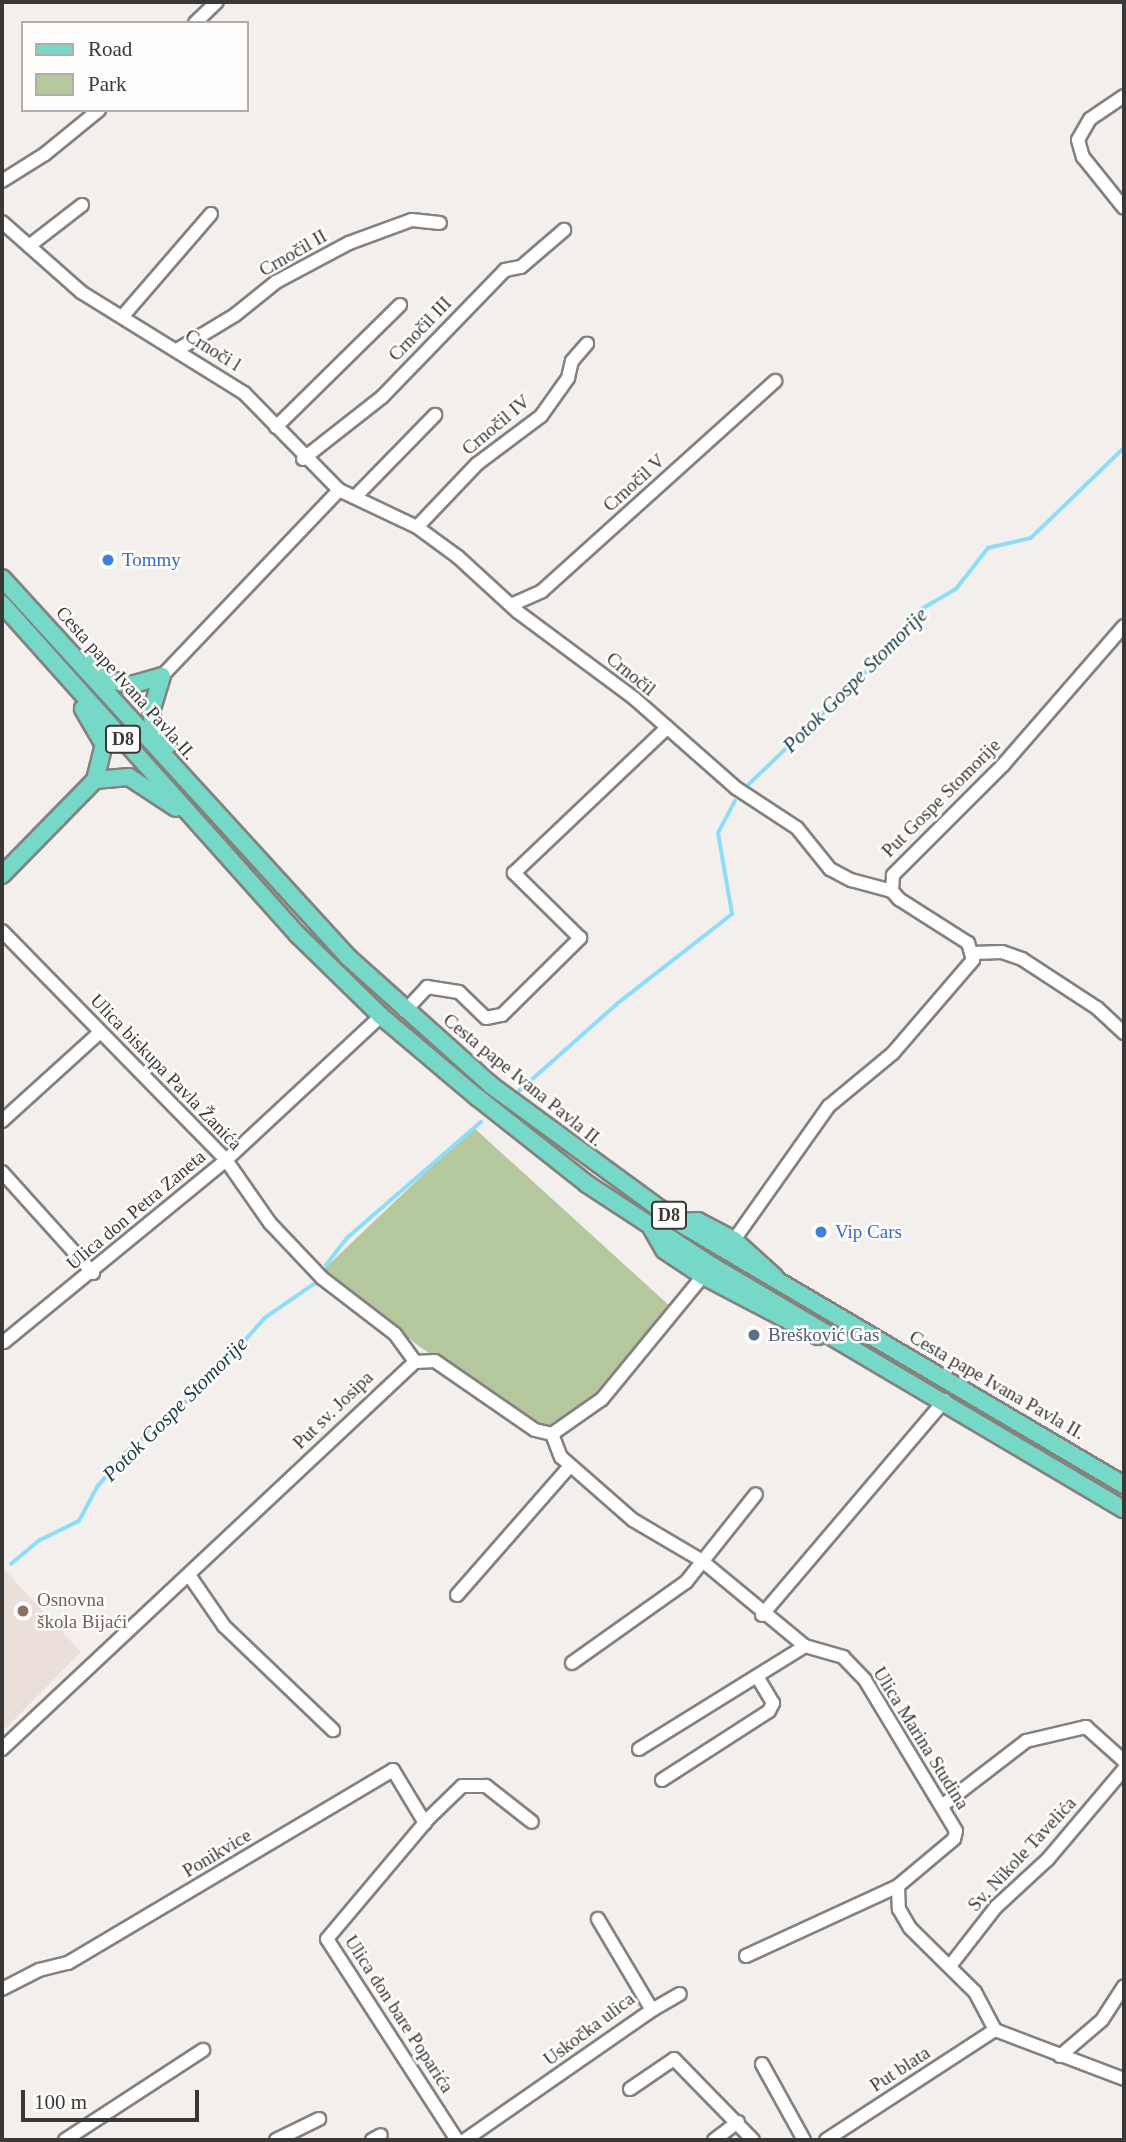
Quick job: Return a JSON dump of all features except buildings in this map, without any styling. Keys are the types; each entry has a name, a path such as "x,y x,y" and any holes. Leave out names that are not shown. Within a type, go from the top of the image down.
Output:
{"main road":[{"name":"Cesta pape Ivana Pavla II.","path":"2,578 349,958 405,1011 492,1086 678,1222 780,1285 1124,1485"},
{"name":"Cesta pape Ivana Pavla II.","path":"2,604 297,934 381,1016 540,1148 650,1227 1124,1509"},
{"path":"62,641 82,648 111,680 131,685 162,676"},
{"path":"2,874 95,780 104,745 101,735 64,685 61,669"},
{"path":"162,676 151,711 154,729 177,755 183,778"},
{"path":"95,780 129,777 164,803 184,810"},
{"path":"678,1222 698,1221 734,1240 763,1261 780,1285"},
{"path":"650,1227 664,1250 703,1276 799,1329 836,1338"}],"street":[{"path":"197,21 217,2"},
{"path":"1124,96 1090,119 1078,139 1083,157 1124,208"},
{"path":"2,181 45,154 97,112"},
{"path":"29,246 82,205"},
{"path":"122,317 211,214"},
{"name":"Crnočil II","path":"177,350 235,315 276,282 349,243 412,220 440,223"},
{"name":"Crnoči l","path":"2,222 81,292 244,393 303,458 339,490"},
{"name":"Crnočil III","path":"303,458 382,397 505,270 521,267 564,230"},
{"path":"276,427 400,305"},
{"name":"Crnočil IV","path":"417,527 477,464 541,416 568,378 572,361 587,344"},
{"name":"Crnočil V","path":"511,604 542,591 775,381"},
{"path":"355,497 435,415"},
{"path":"162,676 339,490"},
{"name":"Crnočil","path":"339,490 417,527 667,728 736,788 797,828 830,869 851,880 892,891"},
{"name":"Put Gospe Stomorije","path":"892,891 893,875 905,859 1003,765 1124,626"},
{"path":"405,1011 428,987 459,992 486,1018 502,1015 580,938 514,873 667,728"},
{"path":"734,1240 828,1106 893,1053 968,969 973,953 968,943 892,891"},
{"name":"Ulica biskupa Pavla Žanića","path":"2,930 226,1160 270,1223 323,1278 395,1334 415,1362"},
{"path":"973,953 1002,952 1022,959 1097,1008 1124,1033"},
{"name":"Ulica don Petra Zaneta","path":"5,1342 226,1160 381,1016"},
{"path":"2,1121 100,1032"},
{"path":"2,1172 93,1272"},
{"path":"415,1362 435,1361 536,1430 552,1434 603,1399 703,1276"},
{"name":"Put sv. Josipa","path":"2,1749 415,1362"},
{"path":"762,1615 944,1400"},
{"name":"Ulica Marina Studina","path":"552,1434 552,1443 570,1466 633,1520 702,1560 762,1615 805,1646 843,1657 865,1680 956,1830 954,1839 898,1886"},
{"path":"457,1595 570,1466"},
{"path":"572,1663 686,1582 756,1494"},
{"path":"189,1575 224,1626 333,1730"},
{"path":"639,1749 805,1646"},
{"path":"662,1780 769,1712 773,1703 757,1676"},
{"path":"943,1805 1026,1741 1086,1727 1124,1761"},
{"name":"Sv. Nikole Tavelića","path":"950,1966 996,1907 1048,1859 1124,1769"},
{"name":"Ponikvice","path":"2,1989 39,1970 68,1963 393,1770 425,1823"},
{"name":"Ulica don bare Poparića","path":"457,2140 327,1939 425,1823 462,1786 486,1786 532,1822"},
{"path":"746,1955 898,1886 899,1909 910,1928 975,1992 995,2030 1124,2079"},
{"name":"Uskočka ulica","path":"465,2140 652,2010 598,1919"},
{"path":"1060,2056 1102,2020 1124,1986"},
{"path":"652,2010 680,1994"},
{"name":"Put blata","path":"826,2140 995,2030"},
{"path":"65,2140 203,2050"},
{"path":"630,2089 674,2059 753,2140"},
{"path":"762,2064 804,2140"},
{"path":"276,2140 319,2119"},
{"path":"714,2140 738,2122"}],"shaded area":[{"name":"Osnovna škola Bijaći","path":"2,1567 81,1652 2,1732"}],"green space":[{"path":"473,1127 672,1308 582,1410 554,1429 530,1423 416,1344 323,1270"}],"waterway":[{"name":"Potok Gospe Stomorije","path":"746,787 890,649 920,610 956,589 988,548 1031,538 1124,448"},
{"name":"Potok Gospe Stomorije","path":"519,1091 617,1004 732,914 718,833 735,801"},
{"name":"Potok Gospe Stomorije","path":"326,1265 347,1238 481,1122"},
{"name":"Potok Gospe Stomorije","path":"11,1564 40,1540 79,1521 98,1486 125,1453 201,1389 265,1318 314,1284"}],"place":[{"name":"Tommy","path":"108,560"},
{"name":"Vip Cars","path":"821,1232"},
{"name":"Brešković Gas","path":"754,1335"},
{"name":"Osnovna škola Bijaći","path":"23,1611"}]}
